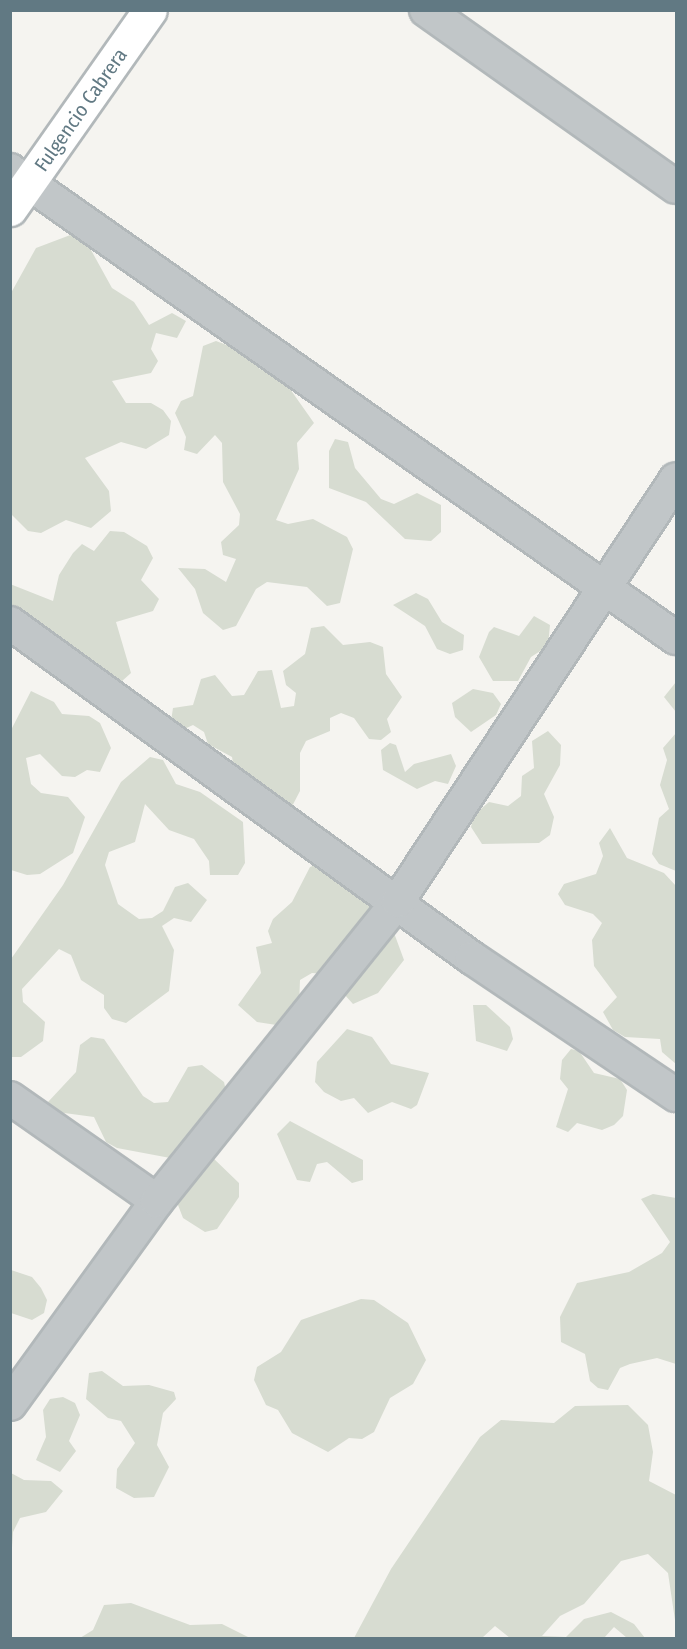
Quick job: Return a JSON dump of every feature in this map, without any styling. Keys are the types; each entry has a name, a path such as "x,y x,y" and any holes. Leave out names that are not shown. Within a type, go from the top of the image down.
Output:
{"main road":[{"name":"Fulgencio Cabrera","path":"10,209 20,176 150,10"}],"street":[{"path":"426,10 676,187"},
{"path":"20,176 676,638"},
{"path":"10,1404 157,1201 398,901 676,479"},
{"path":"10,623 398,901 676,1095"},
{"path":"10,1098 157,1201"}],"shaded area":[{"path":"73,234 86,241 112,288 134,302 149,325 172,313 186,321 177,338 156,333 151,349 158,361 151,373 112,381 126,403 151,403 163,410 171,421 169,435 146,449 121,442 85,458 109,491 111,511 91,528 66,520 41,533 28,531 11,514 11,293 36,248"},
{"path":"216,341 240,350 260,369 283,379 314,423 297,443 299,469 276,520 288,524 313,519 347,537 353,549 340,603 327,606 307,587 267,582 256,589 236,626 223,630 203,613 195,589 178,568 205,569 226,582 236,559 223,555 221,542 239,525 240,514 223,482 222,443 215,435 197,454 184,450 186,437 175,413 181,401 193,396 203,346"},
{"path":"335,439 348,442 355,468 381,499 394,504 417,493 441,505 441,532 431,541 405,539 366,502 329,488 329,451"},
{"path":"110,531 124,532 147,546 153,558 141,580 159,599 153,611 116,622 131,673 112,690 11,609 10,584 53,601 59,575 73,553 82,544 94,551"},
{"path":"416,593 428,599 442,622 464,635 463,650 450,654 437,649 425,626 393,605"},
{"path":"534,616 550,625 548,646 531,657 518,681 493,681 479,657 489,632 494,627 519,636"},
{"path":"324,626 343,645 370,642 383,647 386,674 402,697 387,719 391,732 381,740 369,739 354,718 341,713 330,718 330,731 306,741 300,753 300,791 288,814 263,822 251,818 241,809 232,757 208,744 204,732 193,725 180,731 171,721 173,708 193,705 201,679 215,675 232,696 244,695 258,671 272,670 281,708 294,706 296,693 286,685 283,671 305,654 311,628"},
{"path":"676,682 676,712 664,697"},
{"path":"473,689 493,693 501,704 496,715 471,732 455,717 452,703"},
{"path":"31,691 54,702 62,714 89,716 100,723 111,748 100,772 87,770 75,777 62,776 40,754 26,758 31,784 41,793 68,797 85,817 73,853 40,874 27,875 11,870 10,732"},
{"path":"548,731 561,745 560,765 544,794 554,817 550,835 539,843 482,844 471,827 474,815 489,802 508,806 521,796 522,776 534,768 532,741"},
{"path":"676,733 676,871 659,864 652,854 659,818 669,809 660,785 667,760 663,748"},
{"path":"390,743 396,745 405,772 414,764 451,754 456,766 448,784 435,781 417,789 383,770 381,750"},
{"path":"150,757 163,760 176,784 200,792 243,822 245,863 238,875 210,875 209,861 194,839 169,830 145,804 135,842 109,852 105,865 118,904 139,919 152,918 163,911 175,887 188,883 207,900 191,922 174,918 162,926 174,950 169,991 126,1023 112,1019 104,1008 104,995 81,980 71,955 59,949 22,989 23,1002 45,1022 43,1041 21,1057 11,1057 11,959 63,885 121,782"},
{"path":"610,828 627,858 664,873 676,886 676,1064 662,1052 660,1039 625,1037 613,1030 603,1012 617,997 594,966 592,940 602,923 593,914 565,905 558,894 564,884 596,874 603,856 599,843"},
{"path":"323,862 334,867 350,891 374,902 390,922 404,960 378,993 353,1004 326,974 312,973 300,980 299,1006 283,1026 257,1022 238,1005 261,973 256,947 272,943 268,931 273,919 292,902 310,867"},
{"path":"473,1005 486,1005 510,1027 513,1039 507,1051 476,1041"},
{"path":"347,1029 372,1037 391,1064 429,1073 417,1105 411,1109 392,1102 368,1113 354,1098 341,1101 324,1092 315,1082 317,1062"},
{"path":"91,1037 104,1039 143,1096 154,1103 168,1102 188,1067 202,1065 224,1082 227,1095 211,1156 239,1183 239,1197 217,1229 205,1232 183,1218 173,1192 181,1160 117,1148 106,1142 94,1117 57,1112 48,1102 76,1072 80,1045"},
{"path":"571,1049 579,1051 594,1073 620,1079 627,1090 623,1116 614,1125 602,1130 577,1123 568,1132 556,1127 568,1089 560,1079 562,1060"},
{"path":"290,1121 363,1160 363,1180 352,1183 327,1162 317,1164 310,1182 297,1180 277,1134"},
{"path":"653,1194 676,1198 676,1364 657,1358 630,1364 620,1368 608,1390 598,1388 590,1381 585,1354 561,1342 560,1317 577,1283 629,1272 662,1253 670,1242 641,1199"},
{"path":"11,1270 32,1277 47,1300 44,1313 32,1320 11,1313"},
{"path":"361,1299 374,1300 408,1323 426,1360 413,1384 390,1398 374,1432 362,1439 349,1438 328,1452 292,1433 278,1410 266,1405 254,1380 257,1367 281,1352 301,1320"},
{"path":"102,1371 123,1386 149,1385 174,1392 176,1399 163,1413 157,1445 169,1467 154,1497 134,1498 116,1488 117,1469 135,1443 121,1421 108,1418 86,1399 89,1373"},
{"path":"63,1397 75,1403 80,1415 69,1441 76,1451 60,1472 36,1460 46,1437 43,1410 50,1399"},
{"path":"628,1405 648,1425 653,1452 649,1481 676,1495 676,1627 668,1573 648,1554 621,1561 584,1604 560,1616 542,1636 566,1637 584,1619 611,1612 634,1624 645,1638 627,1638 614,1627 604,1638 510,1638 495,1626 482,1638 354,1638 391,1569 480,1437 501,1420 554,1423 575,1406"},
{"path":"11,1473 24,1480 51,1481 63,1491 46,1512 20,1518 13,1532 11,1563"},
{"path":"131,1603 190,1625 222,1624 250,1638 80,1638 93,1630 104,1605"}]}
